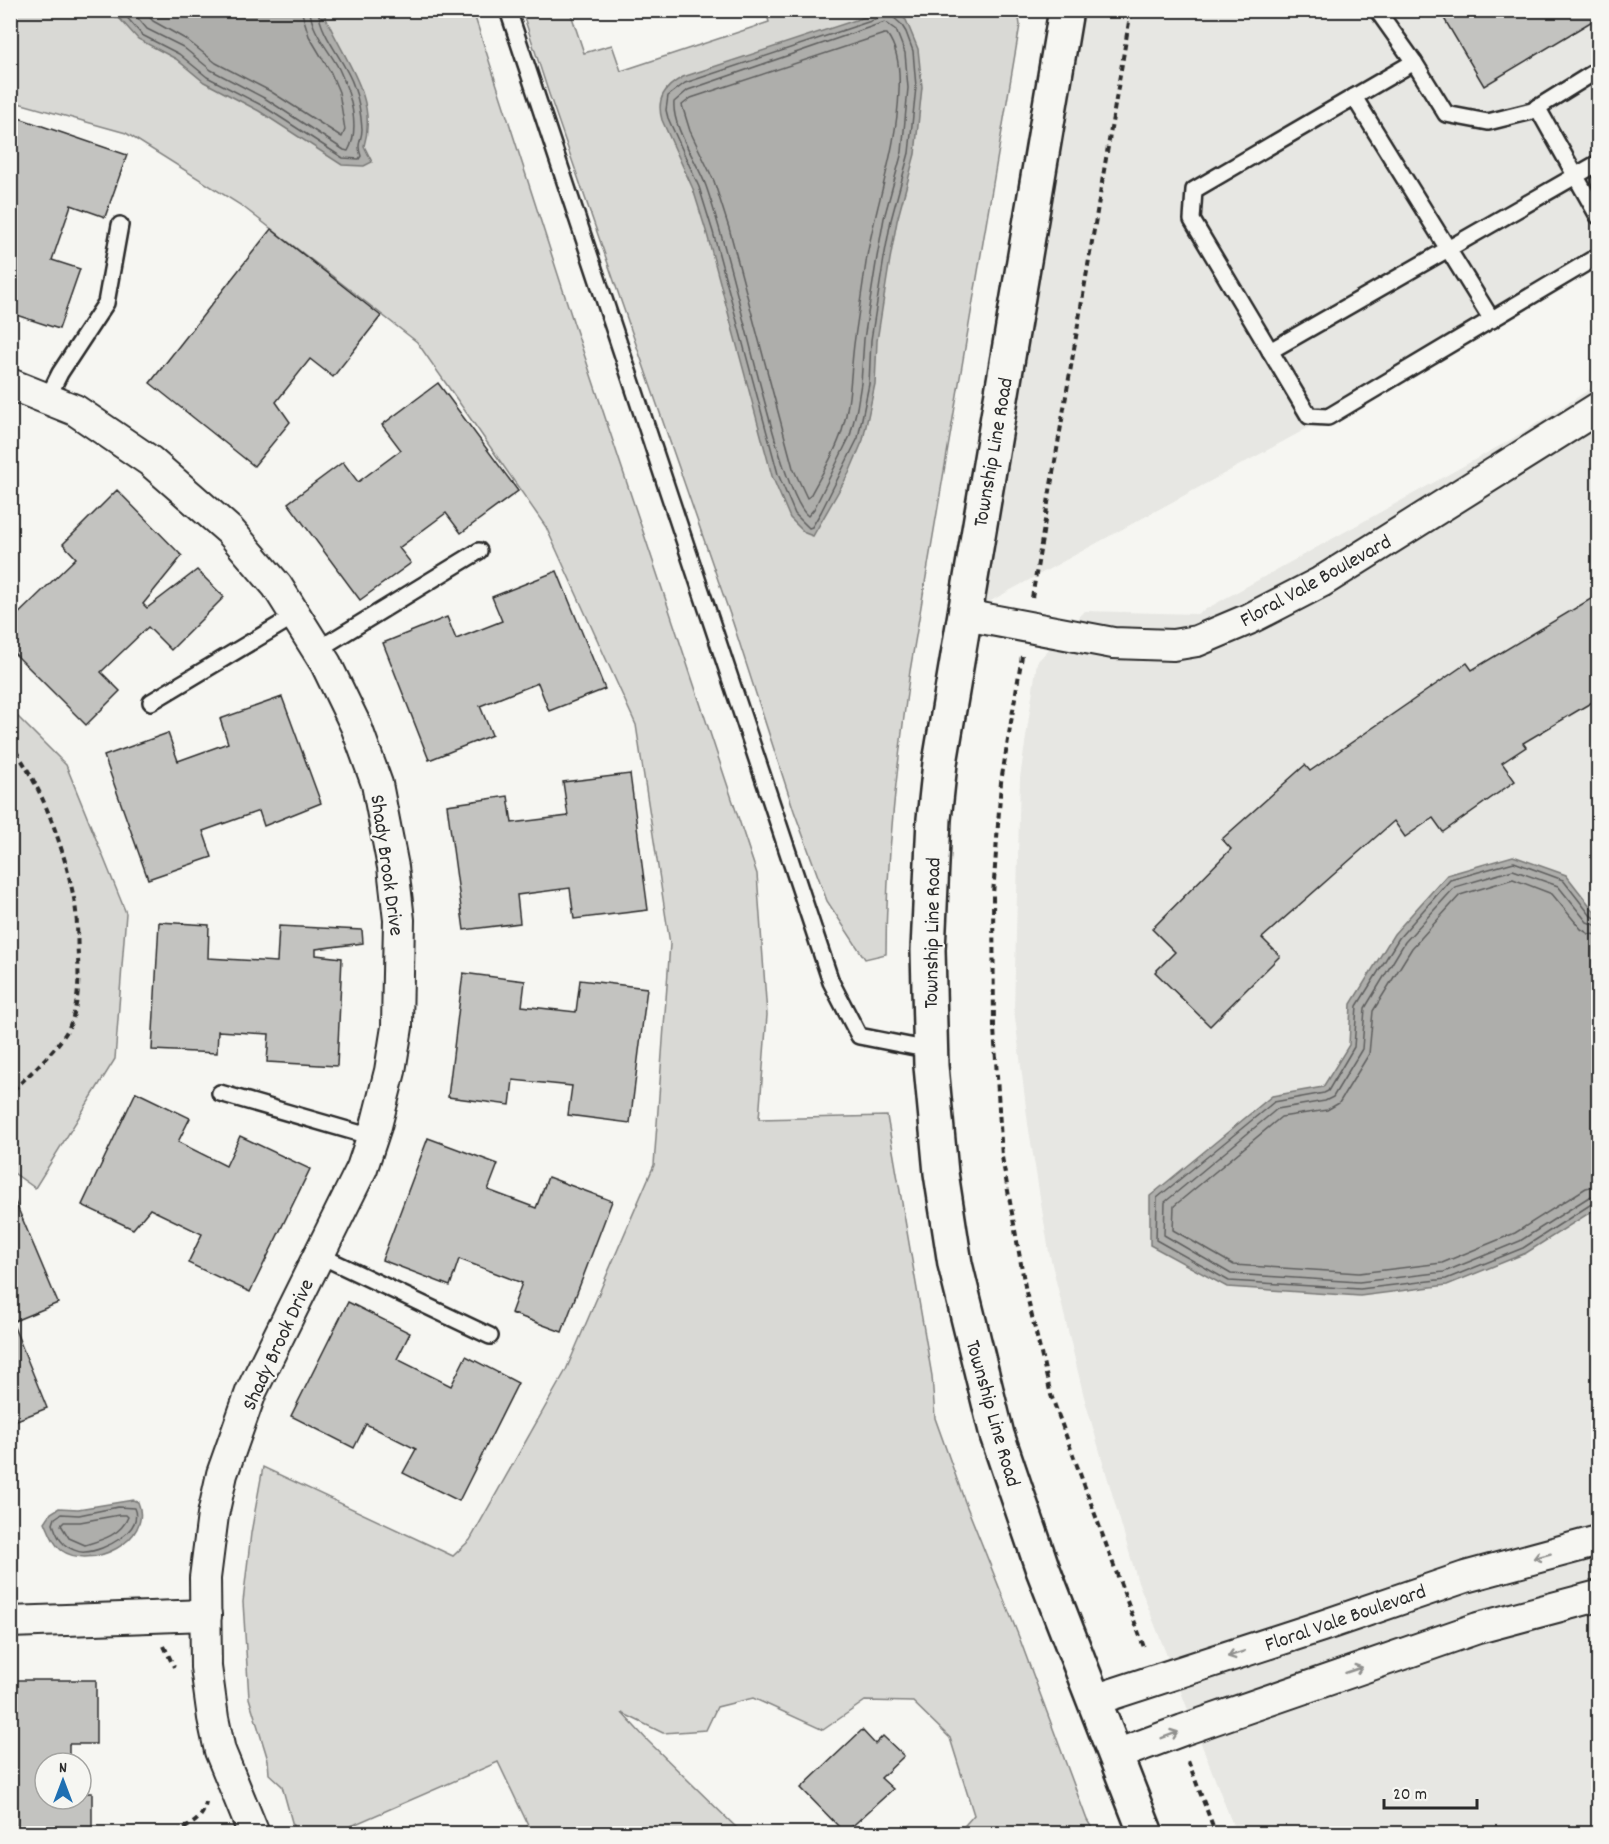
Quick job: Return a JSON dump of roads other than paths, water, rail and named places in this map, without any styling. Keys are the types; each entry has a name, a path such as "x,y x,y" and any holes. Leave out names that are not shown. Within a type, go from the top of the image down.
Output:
{"street":[{"name":"Township Line Road","path":"1066,10 940,763 934,819 928,950 930,1050 941,1173 955,1264 997,1435 1042,1567 1146,1833"},
{"name":"Shady Brook Drive","path":"10,384 75,410 150,461 221,523 277,586 317,650 356,726 377,784 393,867 399,920 397,1027 390,1071 372,1137 362,1168 251,1392 222,1473 213,1515 205,1578 207,1667 213,1718 220,1751 254,1833"},
{"name":"Floral Vale Boulevard","path":"965,615 1113,643 1173,645 1197,641 1249,620 1321,582 1599,408"},
{"name":"Floral Vale Boulevard","path":"1094,1700 1465,1577 1599,1541"},
{"path":"1116,1755 1478,1628 1599,1596"},
{"path":"10,1622 206,1615"}],"lane":[{"path":"508,10 831,982 859,1036 930,1050"},
{"path":"1377,10 1414,62 1446,114 1488,122 1532,111 1599,70"},
{"path":"1414,62 1194,190 1192,220 1309,416 1328,417 1599,256"},
{"path":"1354,97 1492,320"},
{"path":"1537,107 1599,216"},
{"path":"1270,351 1599,163"},
{"path":"47,399 60,373 106,303 120,225"},
{"path":"317,650 479,551"},
{"path":"151,702 296,615"},
{"path":"220,1093 372,1137"},
{"path":"319,1255 490,1336"}],"water":[{"path":"105,11 323,11 362,92 367,127 364,146 372,162 364,166 342,165 259,111 204,82 176,59 138,39 120,19"},
{"path":"883,11 897,13 906,20 918,49 922,87 915,154 897,221 890,259 877,341 875,384 863,440 849,473 813,536 805,533 790,518 772,476 707,234 693,189 662,120 660,106 666,89 683,77"},
{"path":"1513,856 1566,875 1598,916 1598,1205 1594,1210 1526,1253 1447,1285 1360,1296 1227,1287 1150,1245 1150,1196 1272,1096 1323,1087 1349,1045 1351,1004 1394,934 1447,875"},
{"path":"133,1500 138,1502 140,1516 137,1529 116,1549 102,1554 88,1557 73,1556 61,1550 53,1541 45,1522 51,1513 59,1508 78,1509"}]}
